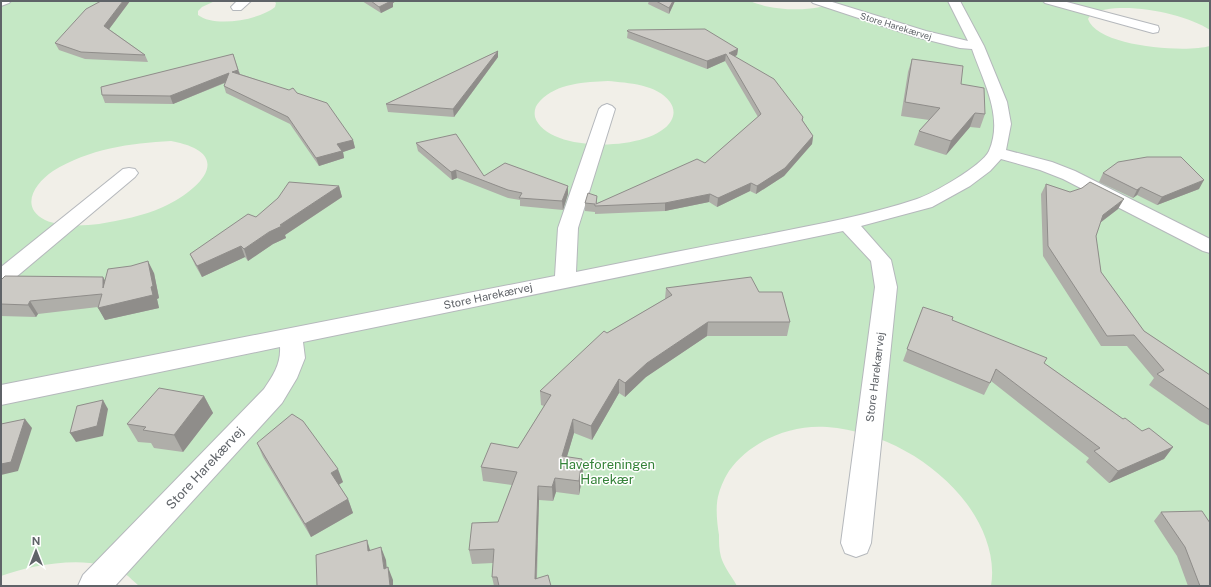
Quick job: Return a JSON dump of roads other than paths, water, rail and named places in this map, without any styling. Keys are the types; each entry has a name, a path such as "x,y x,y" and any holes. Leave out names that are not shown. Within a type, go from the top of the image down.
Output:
{"street":[{"path":"1,2 5,1"},
{"name":"Store Harekærvej","path":"817,1 921,34 960,44 977,46"},
{"path":"954,1 977,46 999,102 1003,124 997,153 1046,166 1069,175 1210,247"},
{"path":"1049,1 1153,29"},
{"path":"568,280 565,274 568,228 607,110"},
{"name":"Store Harekærvej","path":"1,395 847,224 925,203 964,182 984,167 997,153"},
{"path":"1,278 130,173"},
{"name":"Store Harekærvej","path":"847,224 881,260 886,287 856,543"},
{"name":"Store Harekærvej","path":"94,586 273,396 285,378 293,358 291,337"}],"park label":[{"name":"Haveforeningen Harekær","path":"607,472"}]}
